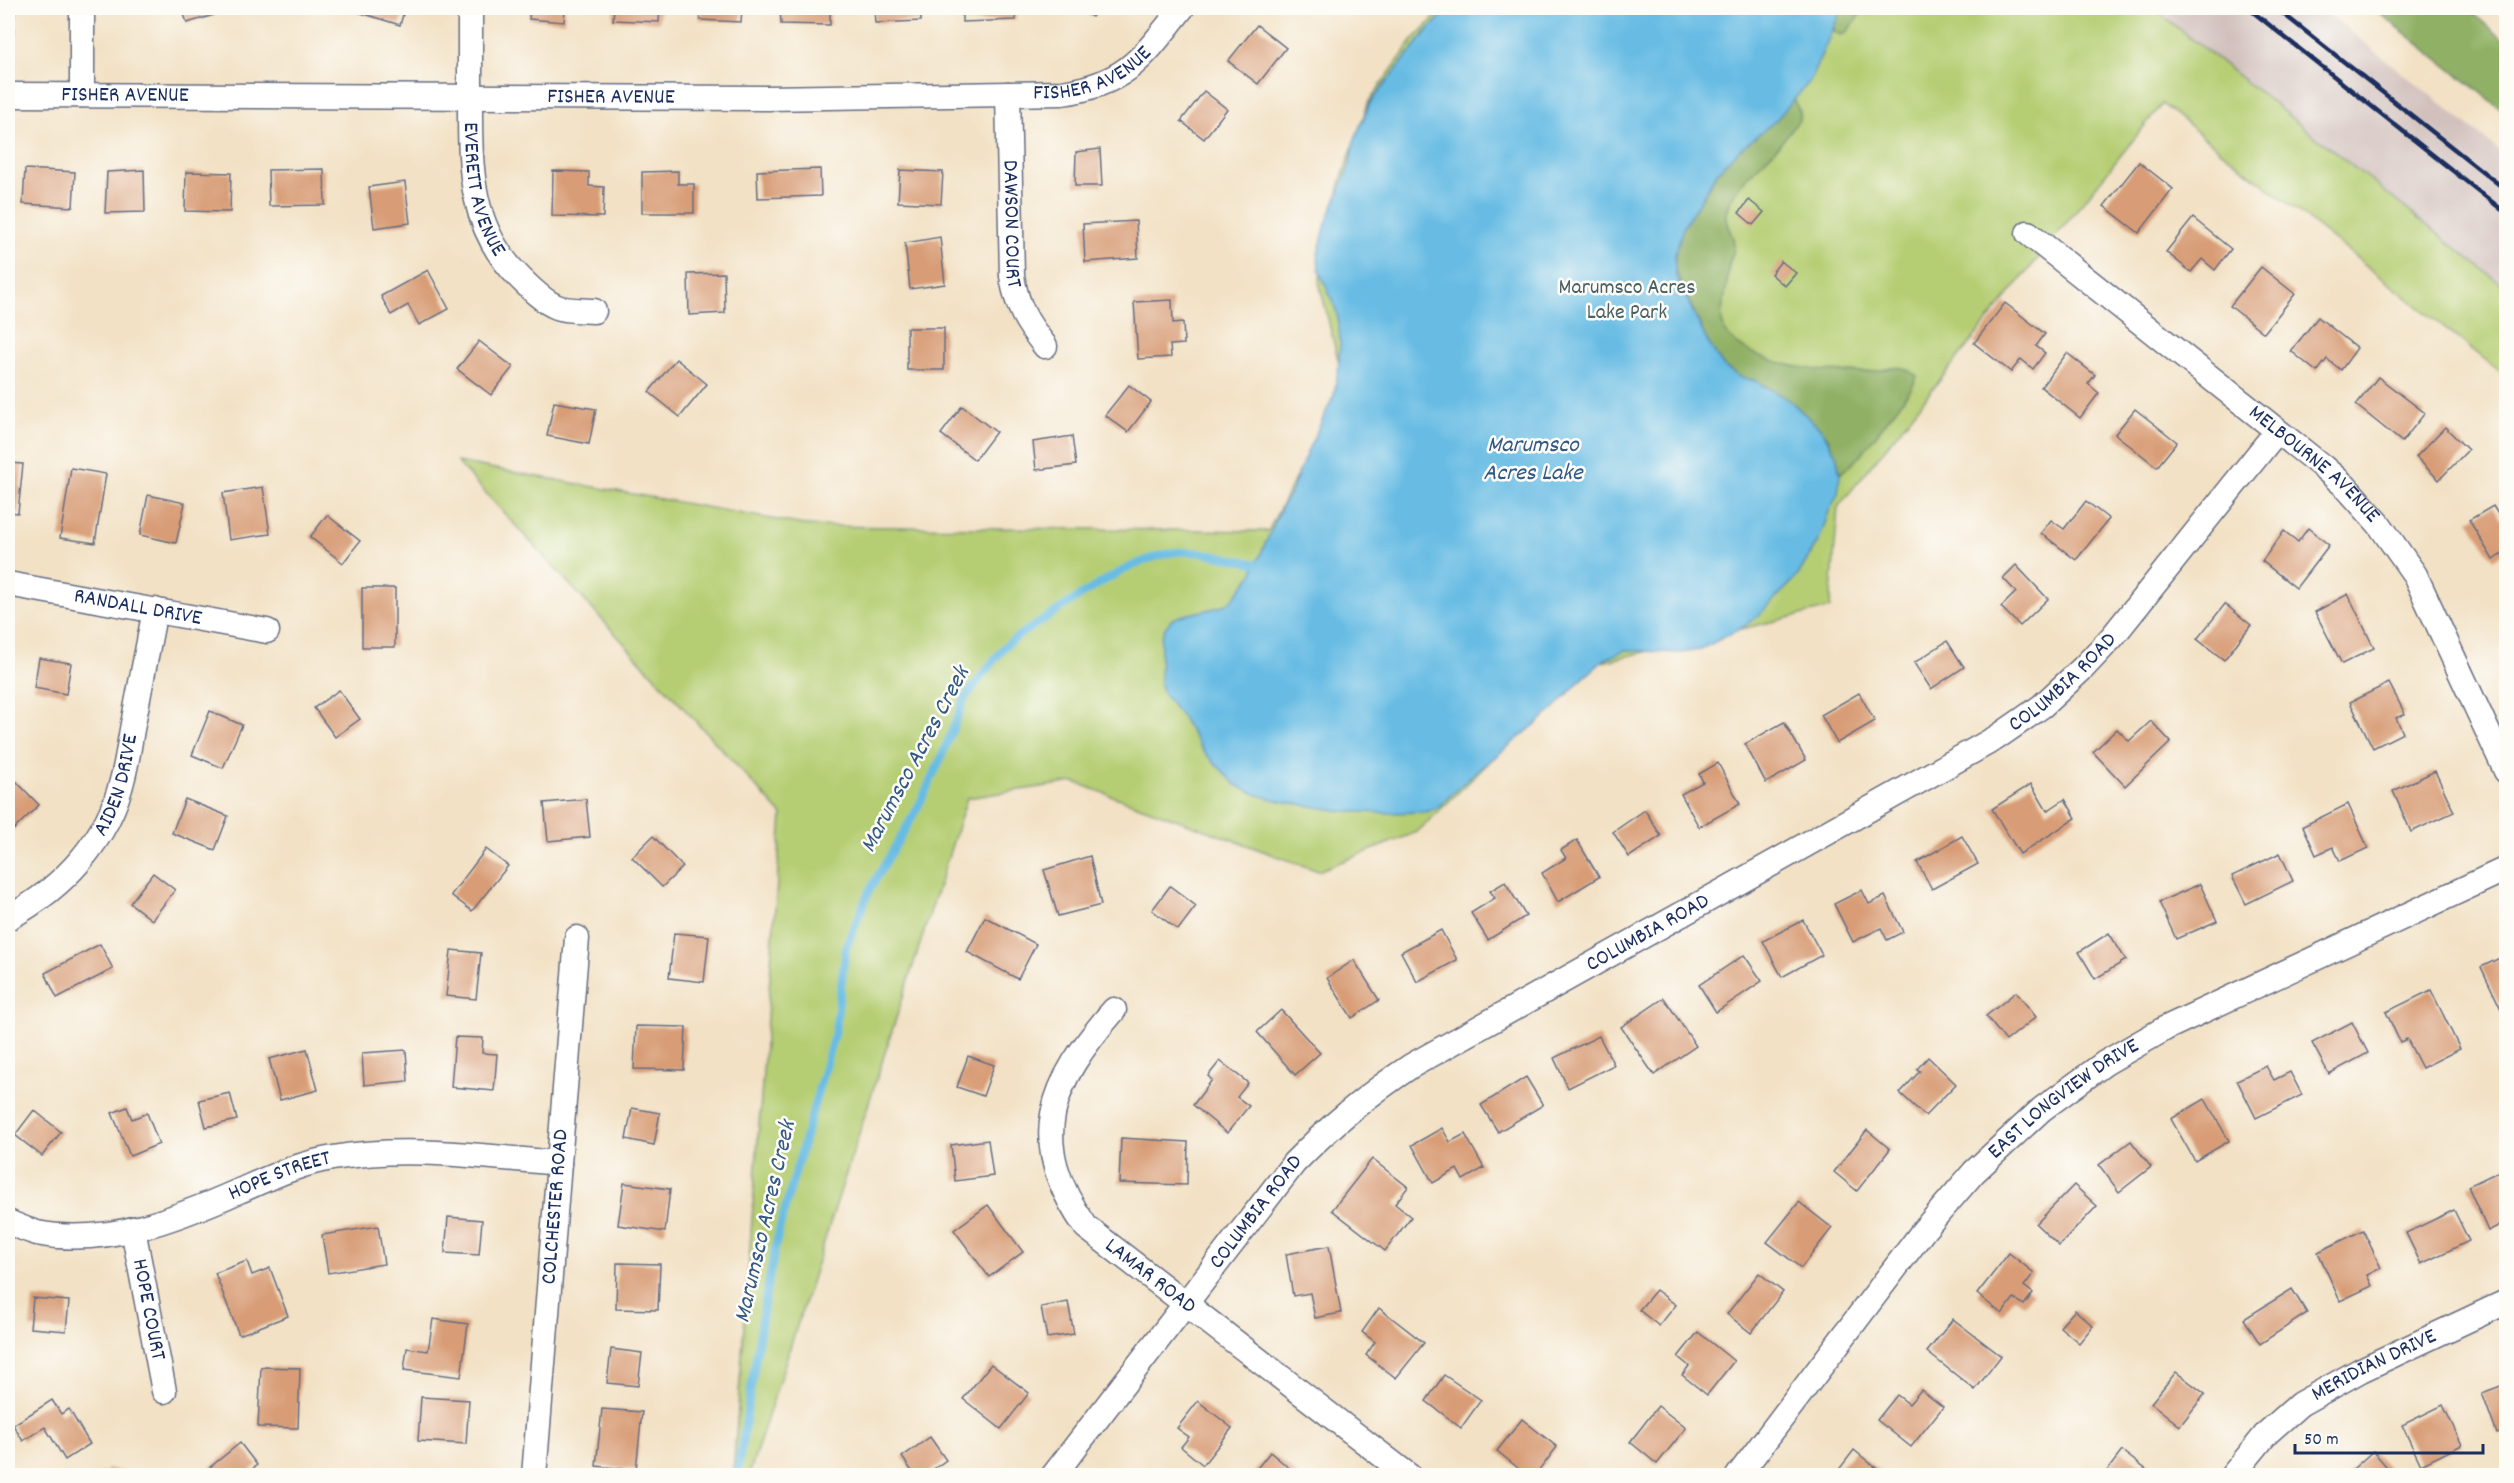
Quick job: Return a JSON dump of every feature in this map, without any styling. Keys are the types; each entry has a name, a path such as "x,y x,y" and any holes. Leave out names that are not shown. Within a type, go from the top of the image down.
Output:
{"street":[{"path":"82,8 82,95"},
{"name":"EVERETT AVENUE","path":"470,8 470,158 472,184 480,215 492,243 510,269 540,296 558,307 594,311"},
{"name":"FISHER AVENUE","path":"8,95 767,98 1062,93 1080,91 1105,83 1138,61 1182,8"},
{"name":"DAWSON COURT","path":"1008,94 1012,276 1016,297 1026,322 1045,346"},
{"name":"MELBOURNE AVENUE","path":"2028,233 2345,486 2379,524 2415,575 2506,771"},
{"name":"COLUMBIA ROAD","path":"1053,1476 1294,1163 1332,1124 1366,1096 1411,1066 1996,738 2042,706 2113,636 2277,431"},
{"name":"RANDALL DRIVE","path":"8,584 267,631"},
{"name":"AIDEN DRIVE","path":"8,918 30,906 58,885 78,865 102,830 123,778 155,610"},
{"name":"EAST LONGVIEW DRIVE","path":"1738,1476 1924,1230 1974,1172 2042,1109 2106,1063 2166,1028 2506,869"},
{"name":"COLCHESTER ROAD","path":"534,1476 577,938"},
{"name":"LAMAR ROAD","path":"1113,1010 1084,1043 1066,1075 1055,1103 1052,1121 1052,1150 1058,1177 1070,1203 1086,1227 1409,1476"},
{"name":"HOPE STREET","path":"8,1222 36,1232 57,1236 93,1235 133,1229 197,1209 287,1170 330,1158 374,1152 418,1152 559,1163"},
{"name":"HOPE COURT","path":"133,1229 164,1391"},
{"name":"MERIDIAN DRIVE","path":"2232,1476 2267,1433 2300,1404 2361,1370 2506,1302"}],"shaded area":[{"path":"2154,8 2321,8 2506,156 2506,288"}],"green space":[{"name":"Marumsco Acres Lake Park","path":"1444,8 2153,8 2506,288 2506,376 2162,104 1838,507 1830,608 1590,665 1417,832 1318,871 1074,782 967,798 749,1475 733,1475 782,815 457,462 810,526 1268,531 1344,384 1319,282 1340,183 1369,101 1414,39"},
{"path":"1842,8 1865,8 1846,33 1840,35 1835,32 1833,26"},
{"path":"2373,8 2466,8 2506,41 2506,113"},
{"path":"1793,99 1800,112 1799,120 1773,152 1745,179 1733,195 1726,213 1734,248 1728,268 1722,323 1734,341 1748,351 1788,365 1851,372 1900,368 1912,372 1917,377 1911,389 1860,456 1840,474 1836,455 1827,437 1810,419 1789,400 1756,381 1740,377 1723,366 1706,339 1674,267 1676,248 1683,228 1716,174 1732,156 1776,120"}],"water":[{"name":"Marumsco Acres Lake","path":"1450,8 1842,8 1810,81 1776,120 1732,156 1716,174 1683,228 1674,258 1676,276 1706,339 1723,366 1740,377 1756,381 1789,400 1822,430 1836,455 1840,474 1838,494 1829,511 1820,538 1797,577 1759,615 1742,628 1699,650 1681,653 1625,650 1604,660 1579,682 1551,712 1470,777 1437,808 1426,812 1382,813 1341,811 1280,801 1258,795 1236,785 1203,751 1181,716 1162,692 1160,683 1161,638 1171,620 1220,607 1230,602 1251,576 1282,506 1291,492 1334,395 1338,370 1339,324 1336,310 1319,270 1318,255 1326,223 1350,164 1354,141 1370,103 1427,31"}],"building":[{"path":"8,8 15,8 13,40 8,40"},
{"path":"182,8 212,8 214,15 187,23"},
{"path":"345,8 405,8 400,25"},
{"path":"530,8 565,8 564,22 529,19"},
{"path":"614,8 660,8 659,22 613,20"},
{"path":"701,8 742,8 741,22 700,20"},
{"path":"780,8 830,8 830,25 781,24"},
{"path":"874,8 921,8 921,21 875,23"},
{"path":"962,8 1015,8 1016,20 962,22"},
{"path":"1079,8 1099,8 1092,17"},
{"path":"1257,25 1286,48 1258,84 1228,61"},
{"path":"1204,91 1227,109 1204,139 1181,121"},
{"path":"1100,149 1102,186 1075,186 1076,152"},
{"path":"2139,162 2173,189 2139,233 2104,206"},
{"path":"25,169 75,172 73,207 23,204"},
{"path":"324,169 325,205 269,206 268,170"},
{"path":"820,169 821,196 758,198 757,171"},
{"path":"144,170 145,212 105,213 107,172"},
{"path":"900,170 943,172 941,204 898,202"},
{"path":"553,171 589,172 589,186 604,187 603,217 552,216"},
{"path":"678,171 678,184 694,184 694,213 642,213 642,172"},
{"path":"186,172 231,173 230,212 185,211"},
{"path":"405,182 410,223 374,228 369,187"},
{"path":"1749,200 1764,212 1753,225 1739,213"},
{"path":"2193,218 2231,249 2215,270 2202,259 2191,272 2166,252"},
{"path":"1136,221 1138,258 1085,262 1083,224"},
{"path":"940,237 945,284 910,289 905,243"},
{"path":"1781,261 1796,273 1785,286 1771,274"},
{"path":"2261,267 2295,294 2264,333 2230,306"},
{"path":"428,270 449,309 419,325 408,305 391,315 381,296"},
{"path":"724,273 725,313 689,315 688,274"},
{"path":"1172,300 1173,323 1183,322 1184,344 1170,345 1171,357 1138,359 1134,302"},
{"path":"2005,303 2045,334 2036,346 2045,353 2033,369 2021,359 2011,372 1974,343"},
{"path":"2318,317 2357,348 2341,370 2327,359 2317,372 2291,351"},
{"path":"907,328 944,328 944,370 907,370"},
{"path":"479,341 513,367 491,395 457,369"},
{"path":"2067,353 2095,375 2088,384 2099,393 2080,418 2041,387"},
{"path":"676,359 707,384 680,417 649,392"},
{"path":"2378,377 2425,413 2402,442 2356,405"},
{"path":"1129,385 1151,402 1128,432 1105,415"},
{"path":"554,402 596,409 589,444 547,436"},
{"path":"962,406 996,432 975,460 941,434"},
{"path":"2135,409 2177,442 2157,467 2115,434"},
{"path":"2445,427 2468,450 2439,480 2416,457"},
{"path":"1072,436 1076,465 1036,470 1033,442"},
{"path":"8,463 23,464 18,513 8,512"},
{"path":"71,468 106,474 95,543 60,538"},
{"path":"263,487 270,534 229,540 223,493"},
{"path":"148,495 185,503 176,543 140,535"},
{"path":"2086,501 2109,519 2076,560 2041,533 2051,520 2064,529"},
{"path":"2493,506 2501,519 2506,516 2506,551 2493,560 2469,520"},
{"path":"327,515 360,541 343,563 310,537"},
{"path":"2308,528 2329,545 2296,588 2262,561 2284,531 2298,542"},
{"path":"2016,565 2048,599 2020,626 2001,607 2016,592 2003,578"},
{"path":"362,588 395,588 395,647 362,647"},
{"path":"2348,594 2374,648 2342,664 2315,612"},
{"path":"2225,604 2251,625 2224,660 2197,639"},
{"path":"1947,641 1964,667 1931,689 1914,663"},
{"path":"39,658 71,663 66,694 34,688"},
{"path":"2389,683 2405,714 2396,718 2403,733 2373,748 2350,702"},
{"path":"339,690 360,719 335,737 314,708"},
{"path":"1859,693 1875,721 1837,743 1821,715"},
{"path":"210,711 242,725 223,768 192,755"},
{"path":"2151,721 2171,742 2125,786 2093,752 2117,729 2129,741"},
{"path":"1784,722 1806,760 1766,783 1745,744"},
{"path":"1718,763 1740,804 1699,827 1681,794 1703,782 1699,774"},
{"path":"2435,771 2454,812 2411,832 2393,791"},
{"path":"15,780 39,805 8,835 8,787"},
{"path":"2031,784 2047,811 2065,799 2076,818 2020,854 1992,809"},
{"path":"185,799 228,816 215,850 172,833"},
{"path":"586,799 590,837 548,841 544,803"},
{"path":"2348,804 2368,848 2340,861 2333,847 2316,855 2303,826"},
{"path":"1645,810 1661,836 1629,857 1613,832"},
{"path":"653,836 683,867 662,887 632,857"},
{"path":"1962,836 1978,864 1932,889 1917,862"},
{"path":"1577,840 1599,877 1558,902 1542,873 1566,858 1561,850"},
{"path":"486,849 508,866 472,911 451,895"},
{"path":"2280,853 2293,881 2246,904 2232,876"},
{"path":"1090,856 1101,905 1058,916 1044,870"},
{"path":"153,873 175,890 152,920 130,903"},
{"path":"1505,882 1526,916 1488,940 1471,913 1495,898 1490,891"},
{"path":"2200,884 2217,921 2176,939 2159,902"},
{"path":"1170,886 1196,906 1178,930 1152,910"},
{"path":"1862,890 1869,904 1885,896 1903,932 1887,940 1881,928 1853,942 1834,904"},
{"path":"985,917 1036,944 1018,979 967,952"},
{"path":"1803,920 1822,955 1782,977 1763,941"},
{"path":"1441,930 1457,960 1417,982 1401,952"},
{"path":"674,933 709,936 704,982 669,978"},
{"path":"2109,933 2126,960 2095,979 2079,952"},
{"path":"100,944 113,969 57,998 45,973"},
{"path":"451,950 481,953 476,999 446,996"},
{"path":"1744,955 1762,981 1716,1012 1699,985"},
{"path":"2506,955 2506,1009 2502,1011 2481,967"},
{"path":"1354,960 1379,1000 1352,1018 1327,978"},
{"path":"2431,990 2460,1049 2422,1068 2407,1039 2400,1042 2386,1012"},
{"path":"2016,992 2036,1017 2006,1041 1986,1016"},
{"path":"1664,998 1696,1046 1654,1075 1621,1027"},
{"path":"1281,1010 1320,1053 1295,1075 1257,1032"},
{"path":"2352,1022 2368,1053 2329,1074 2312,1043"},
{"path":"636,1026 686,1027 684,1070 634,1069"},
{"path":"1599,1036 1614,1065 1568,1088 1554,1058"},
{"path":"455,1037 483,1038 482,1053 497,1054 494,1091 451,1087"},
{"path":"307,1049 318,1090 280,1100 269,1059"},
{"path":"406,1050 408,1081 364,1085 362,1053"},
{"path":"968,1056 994,1065 983,1096 957,1087"},
{"path":"1928,1057 1956,1084 1925,1116 1900,1093 1920,1071 1917,1069"},
{"path":"1220,1061 1248,1083 1237,1097 1249,1106 1227,1133 1193,1105 1212,1080 1208,1076"},
{"path":"2266,1066 2274,1080 2290,1072 2302,1095 2256,1118 2237,1080"},
{"path":"1526,1077 1543,1105 1498,1132 1481,1105"},
{"path":"230,1093 237,1120 206,1127 199,1100"},
{"path":"2205,1099 2229,1141 2195,1161 2171,1119"},
{"path":"127,1107 132,1119 147,1113 159,1144 130,1156 112,1113"},
{"path":"632,1108 660,1113 654,1145 626,1139"},
{"path":"34,1110 61,1132 42,1156 15,1135"},
{"path":"1442,1128 1450,1142 1465,1134 1484,1168 1463,1180 1457,1169 1433,1183 1412,1145"},
{"path":"1867,1130 1890,1149 1857,1191 1834,1172"},
{"path":"1121,1138 1188,1142 1187,1185 1119,1183"},
{"path":"988,1140 993,1176 955,1181 951,1145"},
{"path":"2131,1141 2151,1167 2119,1192 2099,1165"},
{"path":"1372,1159 1408,1187 1395,1204 1411,1217 1385,1251 1332,1210"},
{"path":"2506,1168 2506,1222 2488,1231 2468,1186"},
{"path":"624,1183 670,1189 665,1232 618,1225"},
{"path":"2074,1185 2097,1206 2059,1246 2036,1224"},
{"path":"1799,1202 1832,1228 1801,1268 1767,1242"},
{"path":"988,1205 1023,1252 989,1277 954,1230"},
{"path":"2454,1210 2469,1241 2421,1264 2406,1233"},
{"path":"448,1217 482,1220 479,1255 445,1253"},
{"path":"378,1226 384,1264 328,1273 322,1235"},
{"path":"2363,1230 2381,1268 2367,1275 2372,1286 2340,1301 2318,1252"},
{"path":"1329,1246 1341,1313 1315,1318 1310,1293 1293,1296 1286,1254"},
{"path":"2009,1253 2034,1273 2024,1286 2033,1293 2024,1305 2014,1298 2002,1314 1977,1294"},
{"path":"247,1261 252,1275 270,1268 288,1316 239,1335 215,1273"},
{"path":"617,1263 660,1264 658,1310 616,1309"},
{"path":"1759,1273 1783,1292 1751,1333 1727,1314"},
{"path":"2292,1289 2307,1313 2260,1344 2244,1319"},
{"path":"1656,1290 1676,1305 1659,1326 1639,1310"},
{"path":"33,1298 69,1301 66,1331 30,1328"},
{"path":"1068,1302 1074,1334 1047,1338 1041,1307"},
{"path":"1379,1308 1424,1343 1396,1378 1366,1355 1375,1342 1362,1332"},
{"path":"2075,1310 2093,1326 2079,1343 2060,1327"},
{"path":"433,1319 468,1324 461,1377 404,1370 407,1348 428,1351"},
{"path":"1953,1319 2001,1356 1975,1390 1927,1352"},
{"path":"1698,1332 1734,1361 1707,1395 1682,1375 1689,1366 1678,1357"},
{"path":"611,1349 642,1353 638,1386 607,1383"},
{"path":"991,1364 1029,1393 1001,1429 963,1399"},
{"path":"261,1367 300,1368 298,1428 258,1427"},
{"path":"2176,1372 2205,1394 2180,1426 2151,1403"},
{"path":"1444,1375 1481,1400 1461,1428 1426,1401"},
{"path":"2506,1384 2506,1430 2497,1434 2482,1393"},
{"path":"1921,1390 1943,1407 1911,1447 1877,1420 1897,1395 1909,1404"},
{"path":"421,1397 469,1400 466,1444 418,1441"},
{"path":"52,1400 61,1414 69,1409 90,1444 65,1460 45,1427 23,1441 13,1425"},
{"path":"1198,1401 1232,1428 1203,1465 1181,1447 1189,1437 1177,1428"},
{"path":"2443,1405 2462,1445 2421,1465 2402,1425"},
{"path":"1658,1406 1686,1428 1657,1464 1630,1442"},
{"path":"602,1409 642,1412 636,1470 596,1466"},
{"path":"1522,1419 1557,1447 1535,1476 1528,1476 1497,1451"},
{"path":"930,1437 946,1460 924,1476 915,1476 902,1457"},
{"path":"240,1443 257,1465 244,1476 199,1476"},
{"path":"1854,1450 1886,1476 1834,1476"},
{"path":"2122,1451 2148,1471 2145,1476 2103,1476"},
{"path":"2373,1451 2392,1473 2389,1476 2345,1476"},
{"path":"1270,1452 1299,1476 1251,1476"},
{"path":"107,1468 137,1475 137,1476 105,1476"}],"waterway":[{"name":"Marumsco Acres Creek","path":"737,1476 765,1300 779,1230 835,1031 846,948 869,891 917,809 939,763 965,698 1004,647 1097,585 1139,563 1159,556 1189,552 1264,565"}],"railway":[{"path":"2248,8 2506,213"},
{"path":"2276,8 2506,190"}]}
